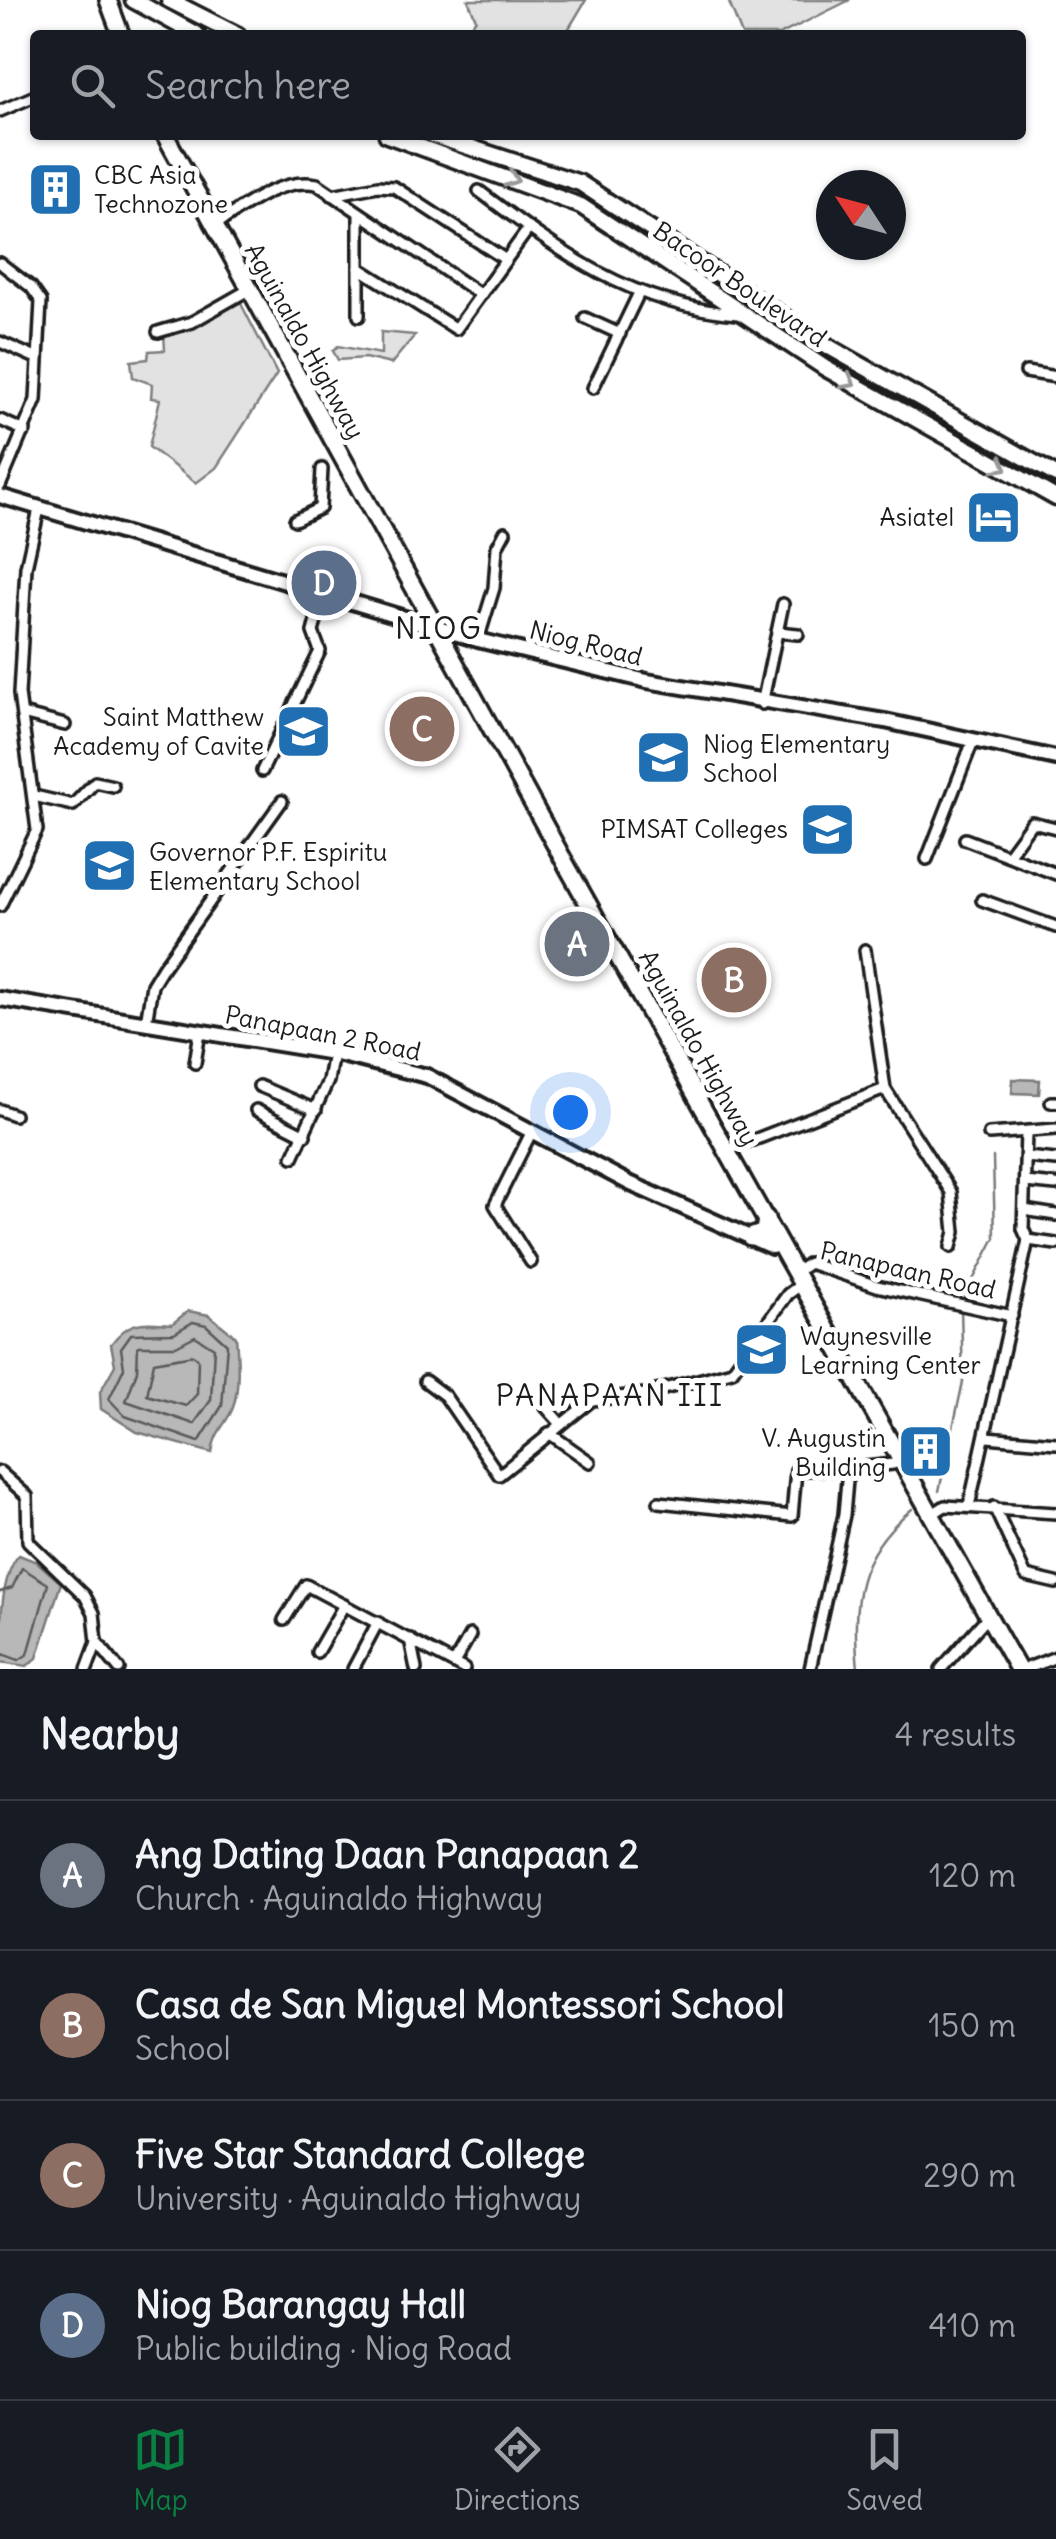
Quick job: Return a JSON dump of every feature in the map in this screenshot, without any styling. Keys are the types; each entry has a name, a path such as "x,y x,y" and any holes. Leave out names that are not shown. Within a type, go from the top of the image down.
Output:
{"highway":[{"path":"108,0 120,30"},
{"name":"Aguinaldo Highway","path":"168,140 250,289 332,454 437,628 1018,1669"},
{"path":"750,1238 764,1232 766,1218"}],"main road":[{"path":"133,0 189,30"},
{"path":"169,0 228,30"},
{"name":"Bacoor Boulevard","path":"401,140 580,206 824,368 1056,498"},
{"name":"Bacoor Boulevard","path":"447,140 580,183 831,348 1056,475"},
{"path":"971,450 982,433"}],"street":[{"path":"0,111 30,98"},
{"path":"214,226 292,184 317,184 480,294"},
{"path":"332,194 378,186 394,188 506,260"},
{"path":"479,191 529,228 639,293 678,308 743,314"},
{"path":"359,213 359,316"},
{"path":"359,268 456,329 529,228"},
{"path":"0,263 38,294 36,400 0,486"},
{"path":"158,332 192,322 250,289"},
{"path":"593,388 639,293"},
{"path":"584,318 620,334"},
{"path":"0,342 36,358"},
{"path":"1026,372 1056,378"},
{"path":"0,420 25,431"},
{"path":"295,520 320,508 322,469"},
{"name":"Niog Road","path":"0,496 478,640 762,704 885,721 1056,758"},
{"path":"0,906 37,830 19,694 26,568 39,510"},
{"path":"478,640 494,588 497,547 505,532"},
{"path":"262,771 320,651 313,632 323,594"},
{"path":"762,704 783,604"},
{"path":"778,632 798,634"},
{"path":"22,714 65,725"},
{"path":"927,859 973,740"},
{"path":"34,796 73,806 96,782 113,786"},
{"path":"146,1022 152,985 163,966 282,801"},
{"path":"1008,855 1032,822 1056,828"},
{"path":"965,839 1056,874"},
{"path":"982,900 1056,926"},
{"path":"865,950 885,1088 951,1192 955,1232 951,1247"},
{"name":"Panapaan 2 Road","path":"0,999 334,1053 427,1076 629,1183 772,1247 780,1244"},
{"path":"195,1063 200,1032"},
{"path":"292,1157 316,1110 334,1053"},
{"path":"260,1086 316,1110"},
{"path":"728,1150 885,1088"},
{"path":"286,1125 295,1102"},
{"path":"0,1110 14,1115"},
{"path":"256,1110 304,1135"},
{"path":"989,1134 1056,1129"},
{"path":"530,1262 495,1205 532,1131"},
{"path":"969,1506 1028,1240 1024,1210 1026,1134"},
{"path":"1026,1157 1056,1160"},
{"path":"1025,1182 1056,1186"},
{"path":"1024,1210 1056,1215"},
{"path":"1028,1240 1056,1244"},
{"name":"Panapaan Road","path":"799,1277 809,1264 876,1286 1012,1316"},
{"path":"425,1382 445,1396 497,1475 592,1400 645,1394 732,1371 799,1277"},
{"path":"544,1405 560,1424"},
{"path":"549,1434 590,1462"},
{"path":"987,1436 1056,1443"},
{"path":"659,1502 792,1516 796,1470 894,1464 902,1458"},
{"path":"810,1669 844,1515 848,1469"},
{"path":"0,1472 27,1496 28,1541 86,1596 94,1613 97,1642 87,1669"},
{"path":"931,1514 945,1506 1056,1512"},
{"path":"994,1507 1026,1576 1056,1583"},
{"path":"284,1620 306,1585 461,1667 470,1635"},
{"path":"317,1652 344,1605"},
{"path":"941,1669 988,1616"},
{"path":"354,1669 378,1622"},
{"path":"410,1639 416,1669"},
{"path":"97,1642 120,1669"},
{"path":"361,1655 364,1669"},
{"path":"1026,1669 1056,1656"}],"shaded area":[{"path":"468,0 586,0 568,30 468,30 476,19"},
{"path":"728,0 850,0 789,30 740,30"},
{"path":"235,292 277,374 216,468 196,483 149,447 160,399 151,398 152,384 133,377 131,361 148,359 149,351 165,350 164,333"},
{"path":"381,332 415,335 391,364 365,358 338,360 333,351 338,346 381,354"}],"water":[{"path":"1013,1079 1040,1080 1039,1094 1012,1093"},
{"path":"188,1311 209,1315 236,1337 235,1402 212,1453 137,1432 101,1409 100,1392 115,1365 111,1344 118,1336 137,1324 172,1324"},
{"path":"19,1555 37,1562 61,1583 37,1658 27,1666 0,1662 5,1590"}],"waterway":[{"path":"963,1299 995,1238 993,1157"},
{"path":"939,1491 963,1382 961,1308"},
{"path":"858,1669 856,1621 862,1580 879,1544 912,1509"}],"tunnel":[{"path":"322,469 325,457"}],"place":[{"name":"CBC Asia Technozone","path":"55,189"},
{"name":"Asiatel","path":"993,517"},
{"name":"Niog Barangay Hall","path":"324,583"},
{"name":"Five Star Standard College","path":"422,729"},
{"name":"Saint Matthew Academy of Cavite","path":"303,731"},
{"name":"Niog Elementary School","path":"664,758"},
{"name":"PIMSAT Colleges","path":"827,829"},
{"name":"Governor P.F. Espiritu Elementary School","path":"110,866"},
{"name":"Ang Dating Daan Panapaan 2","path":"577,944"},
{"name":"Casa de San Miguel Montessori School","path":"734,980"},
{"name":"Waynesville Learning Center","path":"761,1350"},
{"name":"V. Augustin Building","path":"925,1452"}],"district":[{"name":"NIOG","path":"439,629"},
{"name":"PANAPAAN III","path":"610,1396"}]}
